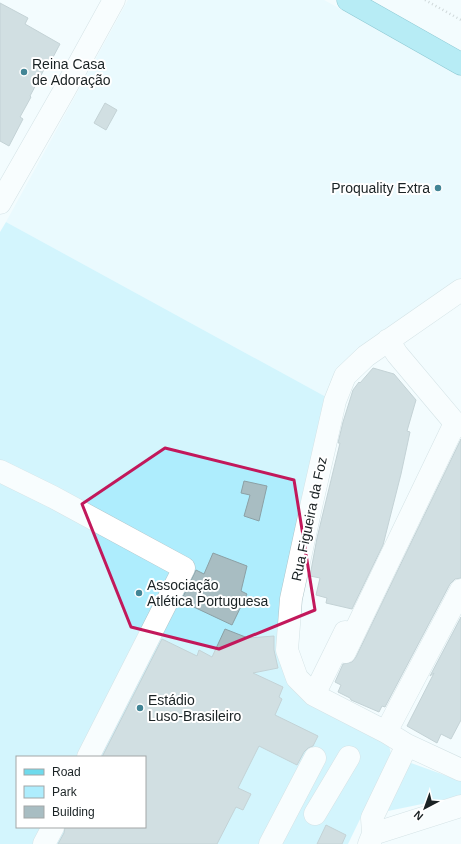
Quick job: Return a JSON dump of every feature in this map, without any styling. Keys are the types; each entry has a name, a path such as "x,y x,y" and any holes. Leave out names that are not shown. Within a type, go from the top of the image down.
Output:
{"main road":[{"path":"348,0 461,64"}],"street":[{"path":"0,202 114,0"},
{"name":"Rua Figueira da Foz","path":"461,290 392,347 366,356 345,376 335,401 291,599 286,650 297,678 314,695 386,732 407,745 461,770"},
{"path":"345,652 458,425 392,347"},
{"path":"0,471 53,497 184,568 89,756"},
{"path":"386,732 461,590"},
{"path":"314,695 353,617"},
{"path":"407,745 372,818 371,839 440,812 461,806"},
{"path":"315,814 349,757"},
{"path":"270,844 315,758"},
{"path":"44,844 52,828"}],"path":[{"path":"425,0 461,20"}],"highlighted area":[{"path":"165,448 294,480 315,610 219,649 131,627 82,504"}],"shaded area":[{"path":"128,0 324,0 461,75 461,281 328,398 6,222"}],"green space":[{"name":"Associação Atlética Portuguesa","path":"6,222 328,398 281,661 387,744 391,755 348,844 0,844 0,232"},
{"path":"411,763 461,781 461,796 388,811 401,774"}],"building":[{"path":"0,3 28,18 25,24 60,44 51,61 49,60 30,96 31,97 20,117 23,119 9,146 0,141"},
{"path":"105,103 117,110 106,130 94,123"},
{"path":"373,368 394,374 416,400 407,431 410,432 383,545 352,609 326,603 327,598 316,595 320,578 310,576 317,538 340,443 338,443 343,422 353,390"},
{"path":"461,439 461,578 455,579 450,584 385,707 382,706 379,712 351,700 338,692 341,685 335,682 343,664 352,662 356,657"},
{"path":"244,481 267,486 259,521 244,516 250,495 241,493"},
{"path":"213,553 247,566 241,591 247,594 232,625 181,601 196,570 204,574"},
{"path":"461,617 461,720 451,739 441,734 437,743 407,726 434,673 430,676"},
{"path":"225,629 248,638 274,636 274,650 278,668 253,673 283,687 279,697 282,699 275,715 318,736 313,746 304,752 297,765 259,746 238,788 251,794 243,810 236,807 217,844 58,844 65,828 146,828 146,756 103,756 162,639 197,656 199,650 212,657"},
{"path":"326,825 346,835 342,844 317,844"}],"place":[{"name":"Reina Casa de Adoração","path":"24,72"},
{"name":"Proquality Extra","path":"438,188"},
{"name":"Associação Atlética Portuguesa","path":"139,593"},
{"name":"Estádio Luso-Brasileiro","path":"140,708"}]}
